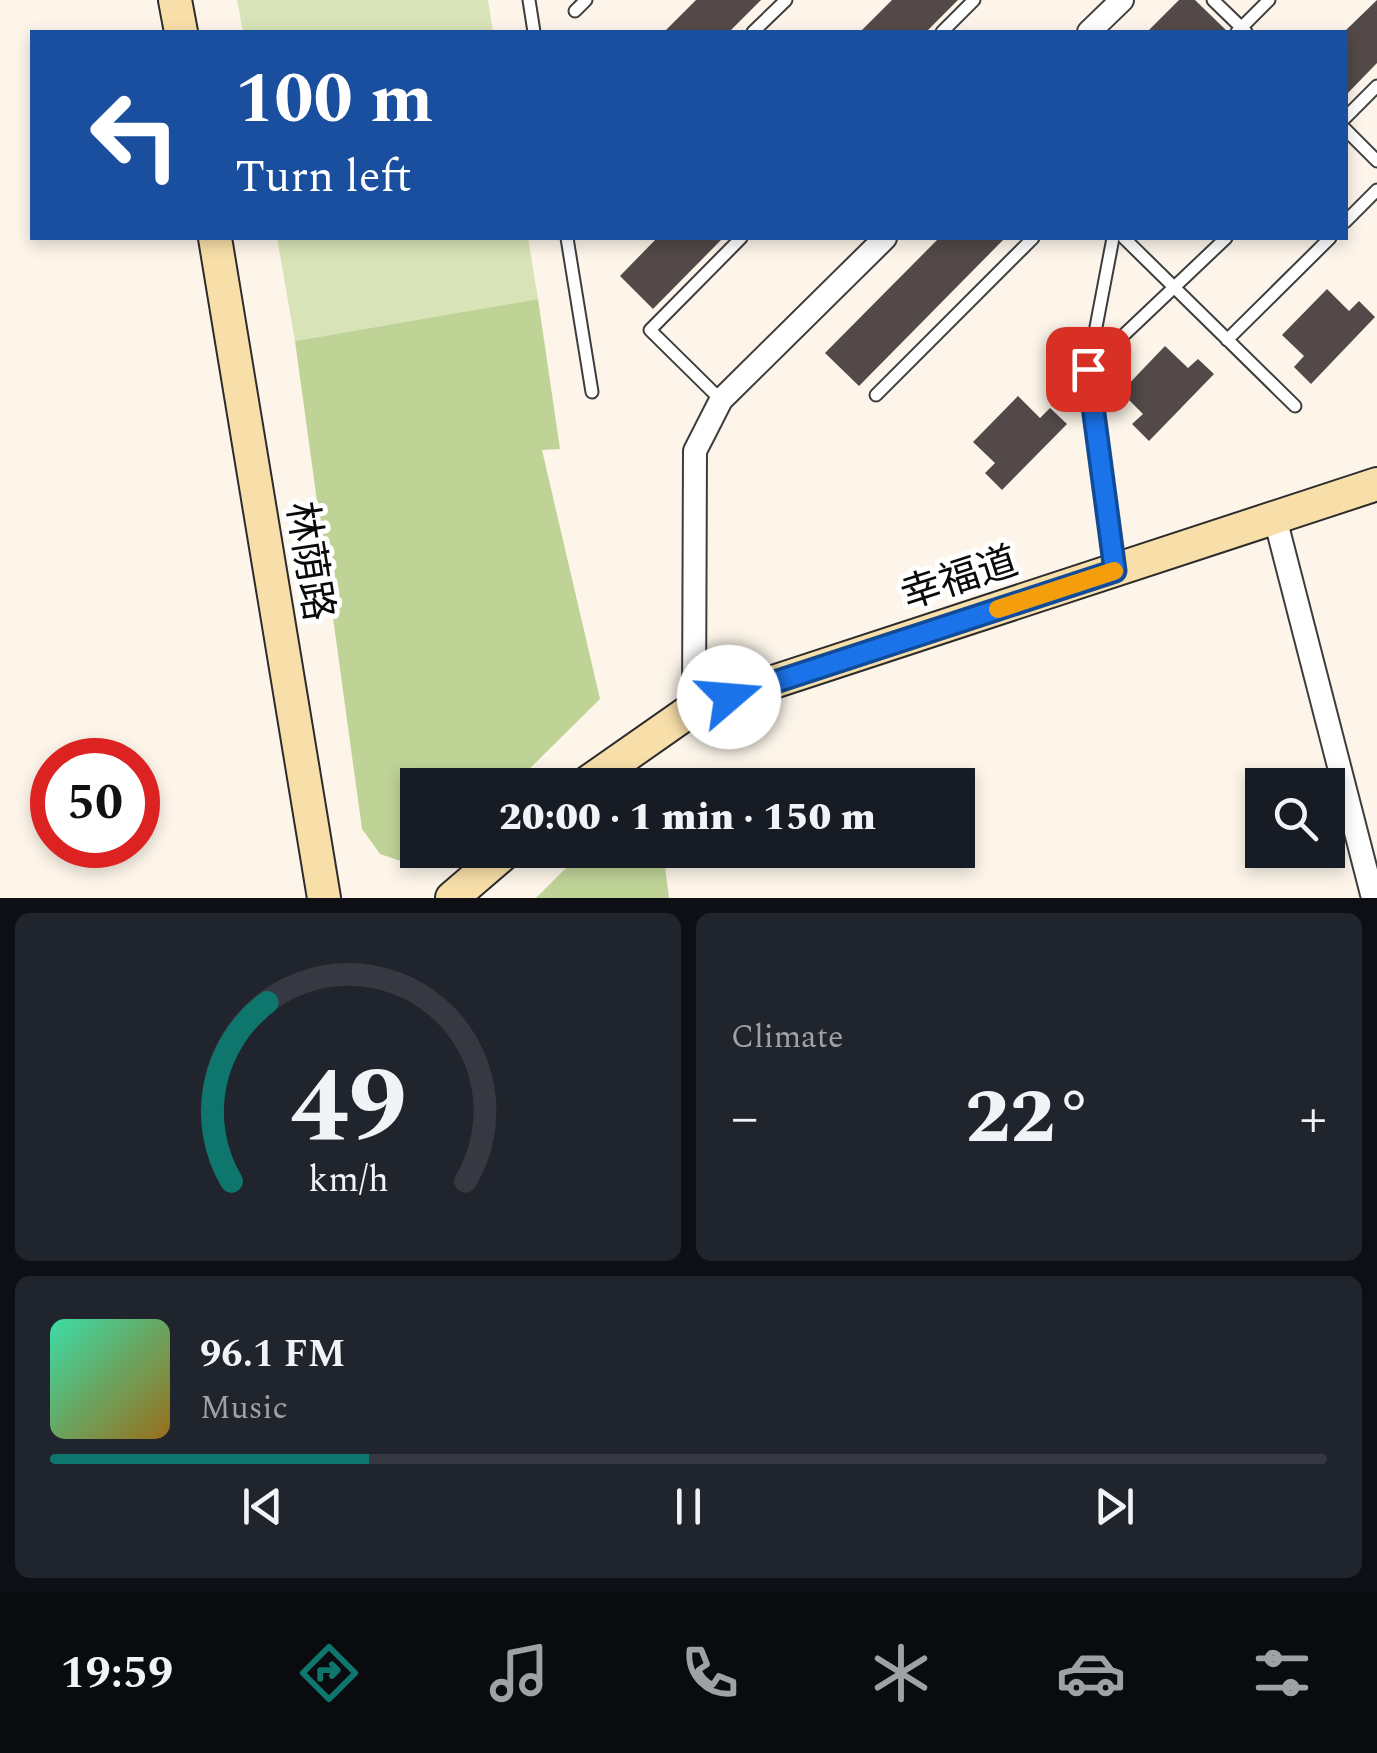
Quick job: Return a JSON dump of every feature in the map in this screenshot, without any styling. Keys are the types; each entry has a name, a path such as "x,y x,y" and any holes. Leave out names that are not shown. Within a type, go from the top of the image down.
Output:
{"main road":[{"path":"175,0 181,30"},
{"name":"林荫路","path":"215,240 324,898"},
{"name":"幸福道","path":"608,768 694,708 1377,484"},
{"path":"452,898 487,868"}],"street":[{"path":"1090,0 1091,30"},
{"path":"1091,30 1122,0"},
{"path":"694,708 695,450 722,400 882,240"},
{"path":"1274,518 1373,898"}],"lane":[{"path":"529,0 534,30"},
{"path":"575,11 586,0"},
{"path":"759,30 786,0"},
{"path":"944,30 974,0"},
{"path":"1213,0 1241,30"},
{"path":"1243,30 1269,0"},
{"path":"1348,115 1377,86"},
{"path":"1348,132 1377,160"},
{"path":"1348,219 1377,190"},
{"path":"568,240 592,392"},
{"path":"722,400 650,330 739,240"},
{"path":"876,395 1031,240"},
{"path":"1113,240 1088,369 1115,571"},
{"path":"1126,240 1296,406"},
{"path":"1088,369 1224,240"},
{"path":"1228,340 1328,240"}],"green space":[{"path":"237,0 488,0 493,30 243,30"},
{"path":"277,240 528,240 538,299 295,341"},
{"path":"538,299 560,449 542,450 600,699 530,768 400,768 400,861 380,854 362,829 295,341"},
{"path":"566,868 665,868 669,898 536,898"}],"building":[{"path":"696,0 761,0 731,30 666,30"},
{"path":"892,0 958,0 928,30 862,30"},
{"path":"1179,0 1195,0 1226,30 1149,30"},
{"path":"1377,0 1377,63 1348,93 1348,30"},
{"path":"655,240 721,240 653,309 620,276"},
{"path":"937,240 1003,240 859,386 825,353"},
{"path":"1327,289 1349,311 1359,301 1375,317 1311,384 1294,367 1304,356 1282,335"},
{"path":"1165,346 1188,368 1198,359 1214,374 1149,441 1132,424 1143,414 1121,392"},
{"path":"1018,396 1040,418 1050,408 1067,424 1002,490 985,473 995,463 973,442"}],"slow traffic":[{"path":"998,609 1114,571"}],"route":[{"path":"729,697 1115,571 1088,369"}]}
